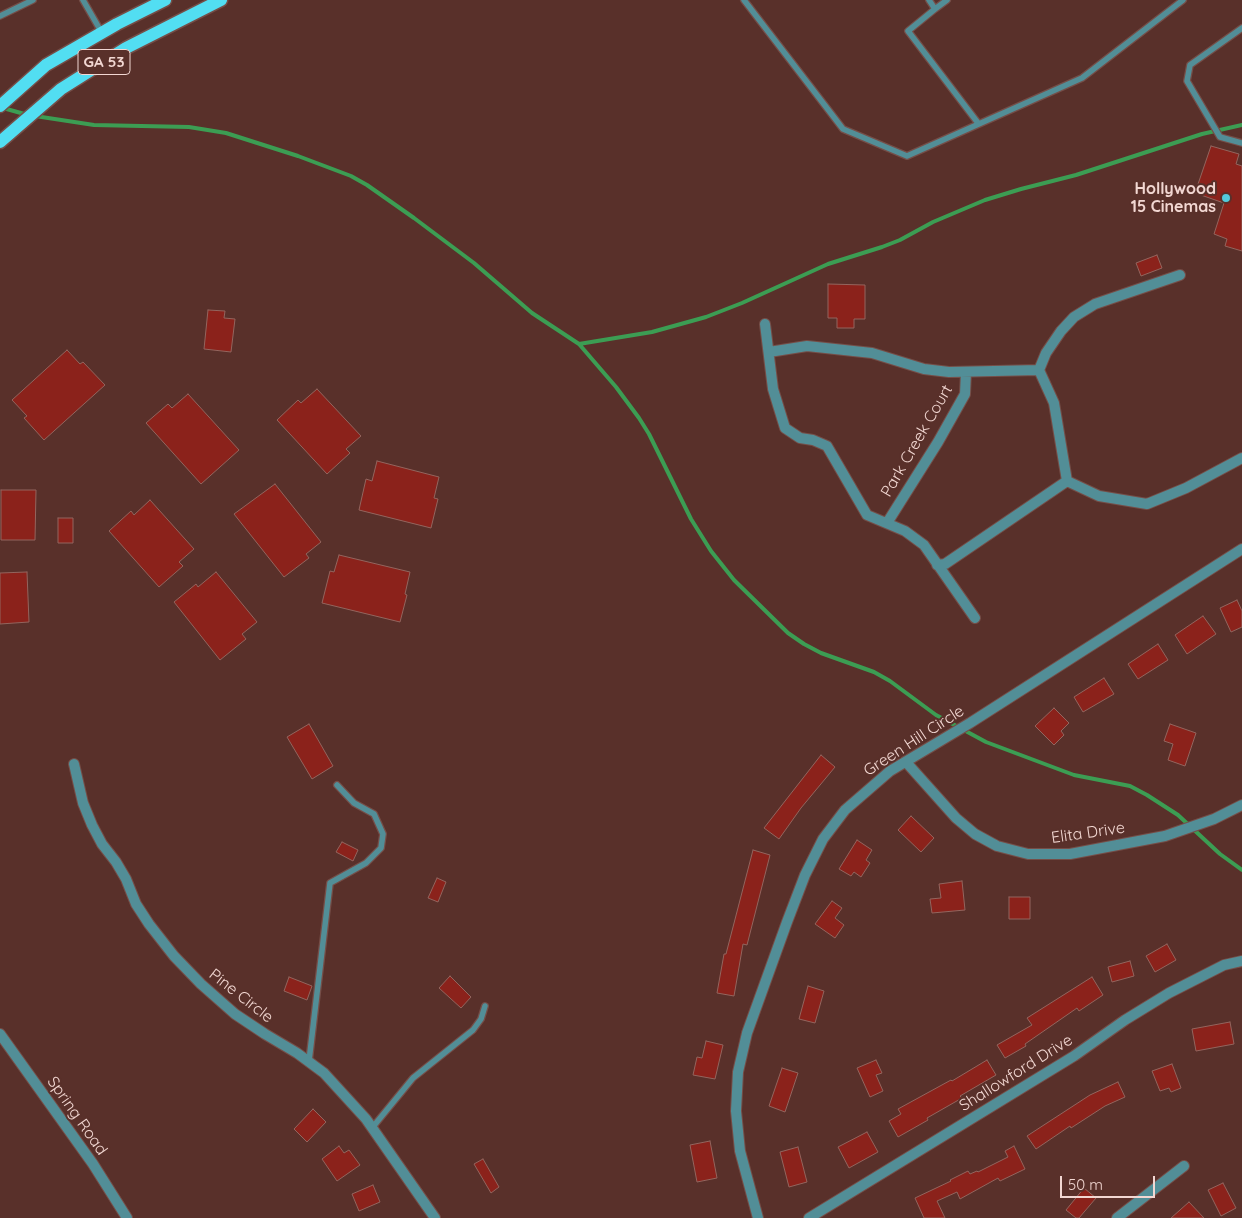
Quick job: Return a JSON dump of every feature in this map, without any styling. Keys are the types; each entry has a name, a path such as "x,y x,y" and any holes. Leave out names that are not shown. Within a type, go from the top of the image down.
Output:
{"main road":[{"name":"GA 53","path":"0,106 46,65 165,0"},
{"name":"GA 53","path":"0,142 62,89 126,48 221,0"}],"street":[{"path":"1067,480 1054,404 1039,370 1046,353 1061,331 1074,317 1095,304 1180,275"},
{"name":"Park Creek Court","path":"765,324 773,389 785,428 800,438 814,440 827,446 868,514 905,531 924,545 975,618"},
{"name":"Park Creek Court","path":"769,352 807,346 872,353 924,369 949,372 1039,370"},
{"name":"Park Creek Court","path":"887,523 938,442 965,394 966,372"},
{"path":"1067,480 1099,496 1147,504 1186,488 1242,458"},
{"path":"937,565 945,564 1067,480"},
{"name":"Green Hill Circle","path":"758,1218 740,1150 736,1112 738,1072 747,1033 796,898 823,838 845,810 890,771 970,723 1242,549"},
{"name":"Elita Drive","path":"906,762 934,795 975,834 998,846 1028,854 1070,854 1165,836 1214,819 1242,805"},
{"name":"Pine Circle","path":"74,764 83,803 92,825 102,844 126,879 136,904 174,956 200,984 235,1014 309,1061 324,1073 366,1119 434,1218"},
{"name":"Shallowford Drive","path":"809,1218 1074,1056 1125,1020 1170,993 1224,965 1242,961"},
{"name":"Spring Road","path":"0,1034 93,1164 123,1216"},
{"path":"1117,1218 1184,1166"}],"lane":[{"path":"1,13 33,0"},
{"path":"82,0 102,33"},
{"path":"744,0 843,129 906,156 1082,78 1183,0"},
{"path":"929,0 935,9"},
{"path":"947,0 908,30 978,123"},
{"path":"1242,28 1190,65 1187,81 1220,137 1242,143"},
{"path":"309,1061 330,883 366,863 380,848 383,834 374,814 354,803 337,784"},
{"path":"372,1128 413,1078 473,1030 481,1019 485,1006"}],"building":[{"name":"Hollywood 15 Cinemas","path":"1211,146 1239,154 1236,164 1242,166 1242,251 1225,246 1227,239 1214,234 1224,203 1195,193"},
{"path":"1157,255 1162,268 1141,276 1136,263"},
{"path":"828,284 865,285 865,319 854,319 854,328 837,328 837,318 828,318"},
{"path":"208,310 225,311 224,318 235,319 231,352 204,349"},
{"path":"67,350 80,364 83,362 105,385 44,440 24,418 27,416 12,400"},
{"path":"317,389 361,436 346,449 350,453 327,474 277,420 298,400 301,403"},
{"path":"188,394 239,450 201,484 146,423 168,404 172,408"},
{"path":"377,461 439,477 434,498 438,499 431,528 359,510 366,479 372,481"},
{"path":"275,484 321,542 306,554 309,558 284,577 234,514"},
{"path":"1,490 36,490 35,540 1,540"},
{"path":"150,500 194,549 179,562 183,566 159,587 109,531 131,511 134,515"},
{"path":"58,518 73,518 73,543 58,543"},
{"path":"339,555 410,572 405,594 407,595 400,622 322,603 330,571 334,572"},
{"path":"27,572 29,622 0,624 0,573"},
{"path":"216,572 257,622 242,634 246,639 220,660 174,602 196,584 198,587"},
{"path":"1237,600 1242,611 1242,627 1231,632 1220,608"},
{"path":"1203,616 1216,634 1187,654 1175,635"},
{"path":"1158,644 1168,660 1138,679 1128,664"},
{"path":"1104,678 1114,694 1083,712 1074,697"},
{"path":"1054,708 1069,723 1061,731 1064,735 1054,745 1035,726"},
{"path":"309,724 333,766 312,779 287,737"},
{"path":"1170,724 1196,733 1185,766 1168,760 1173,744 1164,741"},
{"path":"821,755 835,767 801,808 779,839 764,828"},
{"path":"911,816 934,838 921,852 898,830"},
{"path":"857,840 872,850 866,860 870,863 861,877 854,872 851,876 839,869"},
{"path":"342,842 358,850 353,861 336,852"},
{"path":"753,850 770,855 747,945 743,944 734,996 717,993 724,954 726,954"},
{"path":"437,878 446,882 438,902 428,898"},
{"path":"962,881 965,910 932,913 930,899 941,898 939,884"},
{"path":"1009,897 1030,897 1030,919 1009,919"},
{"path":"832,901 842,908 835,918 844,925 835,938 815,924"},
{"path":"1167,944 1176,960 1155,972 1146,956"},
{"path":"1130,961 1134,976 1112,982 1108,967"},
{"path":"450,976 471,997 461,1008 439,988"},
{"path":"289,977 312,986 307,1000 284,991"},
{"path":"1092,977 1103,995 1079,1011 1077,1008 1025,1044 1026,1046 1005,1058 997,1045 1032,1025 1027,1018"},
{"path":"808,986 824,991 815,1023 799,1019"},
{"path":"1230,1022 1234,1044 1196,1051 1192,1029"},
{"path":"706,1041 723,1045 715,1079 693,1075 697,1057 702,1058"},
{"path":"876,1060 882,1073 876,1075 883,1091 870,1097 857,1068"},
{"path":"987,1060 996,1075 960,1096 962,1098 927,1118 928,1120 898,1137 889,1121 901,1114 898,1109 952,1081"},
{"path":"1172,1064 1181,1088 1171,1092 1169,1088 1160,1091 1152,1071"},
{"path":"782,1068 798,1073 785,1112 769,1106"},
{"path":"1118,1082 1125,1097 1105,1106 1071,1128 1070,1126 1036,1149 1027,1136 1090,1095"},
{"path":"313,1109 326,1122 307,1142 294,1129"},
{"path":"867,1132 878,1152 849,1168 838,1147"},
{"path":"710,1141 717,1178 697,1182 690,1145"},
{"path":"339,1146 344,1153 349,1150 360,1165 337,1181 322,1159"},
{"path":"1014,1146 1025,1169 1000,1181 998,1178 960,1199 957,1192 937,1201 945,1218 924,1218 915,1198 968,1171 970,1174 978,1172 1008,1157 1005,1151"},
{"path":"798,1147 807,1182 789,1187 780,1152"},
{"path":"483,1159 499,1187 491,1193 474,1164"},
{"path":"1223,1183 1236,1208 1221,1216 1208,1190"},
{"path":"373,1185 380,1202 359,1211 352,1194"},
{"path":"1084,1188 1096,1198 1079,1218 1076,1218 1066,1210"},
{"path":"1189,1202 1204,1218 1171,1218"}],"waterway":[{"path":"3,108 28,115"},
{"path":"35,116 94,125 189,127 226,133 298,156 351,176 367,185 474,263 532,313 579,344 616,387 639,418 649,434 691,519 711,551 734,580 788,633 821,653 874,672 890,681 936,715 986,742 1074,775 1130,786 1178,815 1220,854 1242,870"},
{"path":"579,344 652,332 706,317 742,303 828,264 900,240 933,222 985,200 1076,175 1202,134 1242,125"}],"place":[{"name":"Hollywood 15 Cinemas","path":"1226,198"}]}
